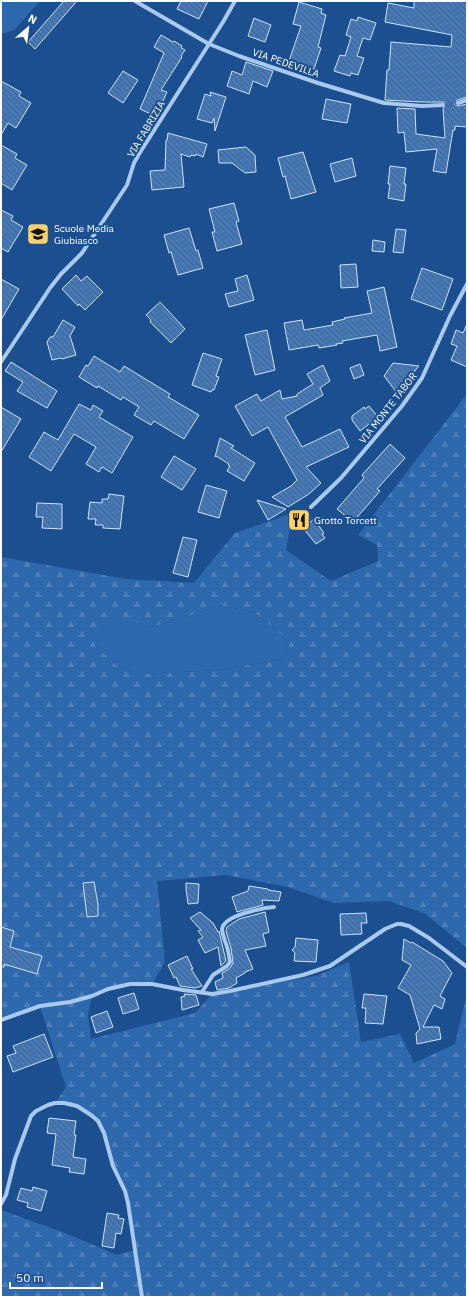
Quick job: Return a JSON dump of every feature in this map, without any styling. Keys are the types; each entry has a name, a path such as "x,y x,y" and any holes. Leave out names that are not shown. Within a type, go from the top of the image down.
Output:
{"street":[{"name":"VIA PEDEVILLA","path":"135,1 209,44 318,83 384,103 422,106 443,105"},
{"name":"VIA FABRIZIA","path":"1,362 50,288 61,274 82,253 127,185 134,163 139,154 235,1"},
{"path":"458,103 467,100"},
{"name":"VIA MONTE TABOR","path":"311,507 341,478 402,406 422,378 450,316 467,284"},
{"path":"202,992 213,975 227,966 230,962 222,930 223,926 229,920 240,915 258,909 274,907"},
{"path":"1,1020 40,1006 70,1002 92,996 108,989 130,984 152,984 212,994 303,975 323,969 385,929 401,924 410,926 429,938 467,967"},
{"path":"1,1204 6,1195 15,1159 31,1116 36,1111 55,1103 72,1105 83,1109 98,1121 113,1166 125,1191 130,1214 142,1297"}],"green space":[{"path":"1,1 40,1 14,30 1,33"},
{"path":"467,394 467,948 424,913 389,901 334,903 288,887 226,875 157,881 165,962 152,984 130,984 92,996 88,1015 91,1039 195,1013 212,994 316,976 349,962 361,1042 400,1034 414,1063 455,1044 467,994 467,1297 1,1297 1,1210 65,1233 117,1255 135,1250 128,1203 113,1166 104,1133 98,1121 77,1106 55,1103 66,1087 40,1006 1,1020 1,557 126,579 194,583 235,533 293,513 286,550 331,581 378,561 377,545 358,535","holes":["219,605 254,612 290,643 283,659 221,670 139,674 117,666 95,645 112,614 150,627 178,620"]},
{"path":"219,605 254,612 273,627 290,643 283,659 221,670 139,674 117,666 95,645 112,613 150,627 178,620"}],"building":[{"path":"64,1 77,1 35,49 28,42"},
{"path":"181,1 208,1 199,19 177,9"},
{"path":"414,1 467,1 467,97 457,100 455,105 458,106 467,104 467,127 455,126 455,130 453,130 446,173 433,171 437,149 406,152 404,132 398,133 397,108 415,109 416,134 445,138 443,108 446,106 446,103 385,100 391,42 451,47 452,35 385,22 388,3 414,8"},
{"path":"299,2 322,9 321,13 326,15 318,47 321,48 314,69 289,61 301,26 293,24"},
{"path":"358,17 376,23 370,40 363,38 357,56 364,58 358,75 351,73 350,76 334,71 340,55 345,56 351,37 346,35 351,19 357,21"},
{"path":"254,18 271,25 265,42 248,36"},
{"path":"161,35 182,46 181,48 185,50 161,90 167,92 157,115 153,115 140,109 164,53 154,47"},
{"path":"246,62 273,71 267,87 253,81 249,94 227,86 232,71 242,75"},
{"path":"123,71 138,80 123,103 108,93"},
{"path":"1,81 21,92 19,96 31,103 16,128 8,123 1,135"},
{"path":"210,92 226,97 215,131 214,118 212,123 197,119 205,94 211,96"},
{"path":"326,99 351,104 347,123 322,119"},
{"path":"168,133 207,144 203,157 196,154 195,156 191,155 190,157 181,154 184,187 152,190 150,171 165,170 166,140"},
{"path":"1,145 17,154 15,158 27,165 12,190 1,183"},
{"path":"246,147 255,155 256,172 245,173 232,163 219,163 218,150"},
{"path":"303,152 316,192 291,199 285,176 283,177 278,158"},
{"path":"352,158 356,176 335,182 330,164"},
{"path":"390,166 406,168 404,201 388,198"},
{"path":"234,203 239,221 236,222 242,244 217,251 212,232 215,232 209,209"},
{"path":"1,210 13,216 11,220 23,227 8,252 1,248"},
{"path":"189,228 196,251 198,250 203,268 178,275 171,252 169,253 164,235"},
{"path":"396,229 406,230 403,253 393,252"},
{"path":"373,240 385,242 384,252 372,251"},
{"path":"356,264 358,287 341,288 340,265"},
{"path":"422,268 453,279 442,310 411,299"},
{"path":"76,275 81,281 87,276 103,292 85,310 79,304 78,306 62,289"},
{"path":"247,275 254,300 229,307 225,294 238,291 235,279"},
{"path":"1,279 19,289 1,320"},
{"path":"384,287 397,347 380,351 377,335 342,341 343,343 336,344 337,345 319,348 318,345 289,350 284,323 302,320 304,330 333,325 332,322 345,319 344,318 372,313 367,291"},
{"path":"160,302 185,329 171,343 150,322 151,320 146,315"},
{"path":"63,320 75,327 70,336 76,355 52,360 47,342 50,337 53,337"},
{"path":"467,324 467,367 451,360 457,346 451,344 456,330 463,333"},
{"path":"267,330 275,370 255,375 245,335"},
{"path":"203,353 222,359 216,376 219,377 214,390 211,392 192,385"},
{"path":"94,356 120,372 124,366 170,394 168,397 199,415 184,439 154,421 151,425 134,415 139,407 123,397 121,400 98,386 97,388 79,377 86,365 88,366"},
{"path":"11,362 57,391 47,408 17,391 23,382 5,371"},
{"path":"393,363 419,366 406,381 409,383 404,390 397,393 384,376"},
{"path":"360,364 364,375 354,379 350,368"},
{"path":"323,365 330,381 320,388 323,395 285,417 302,447 340,429 349,447 306,467 321,483 309,494 288,507 272,497 291,486 297,480 268,427 252,436 235,406 257,394 261,401 280,390 282,399 297,396 297,394 313,384 307,374"},
{"path":"79,404 91,410 93,405 103,411 99,417 133,437 112,473 102,467 99,472 86,464 96,447 74,434 51,471 29,457 44,432 58,440"},
{"path":"369,406 378,417 360,431 352,420 352,416 364,407 365,409"},
{"path":"1,407 21,419 1,452"},
{"path":"220,438 234,446 231,448 255,463 244,481 227,471 230,466 228,465 229,464 216,456 215,457"},
{"path":"390,444 405,458 377,489 380,491 353,522 337,509 364,478 362,475"},
{"path":"174,456 196,469 182,490 161,477"},
{"path":"206,485 227,491 219,518 198,512"},
{"path":"109,494 124,496 120,529 103,528 103,525 95,525 96,519 88,519 90,502 102,503 102,499 108,499"},
{"path":"257,500 286,509 268,520"},
{"path":"37,503 62,504 62,529 42,528 43,517 36,517"},
{"path":"314,519 324,533 322,534 325,538 316,544 303,528"},
{"path":"183,537 197,540 188,577 173,573"},
{"path":"94,882 98,904 98,916 87,917 83,883"},
{"path":"186,883 199,884 198,903 188,904"},
{"path":"249,886 281,892 279,901 262,900 263,905 237,912 232,897 248,891"},
{"path":"200,912 213,923 218,932 219,931 226,961 221,966 218,947 205,953 198,940 203,937 198,931 201,930 190,918"},
{"path":"265,912 269,932 263,934 266,946 245,950 253,969 236,978 237,983 229,988 217,990 215,982 223,978 222,973 230,968 233,963 231,948 226,931 227,927 239,919"},
{"path":"366,913 367,923 361,923 362,934 341,935 340,914"},
{"path":"1,927 14,931 10,947 42,956 37,974 4,964 4,967 1,967"},
{"path":"296,938 318,940 316,962 294,961 295,953 292,950 295,947"},
{"path":"404,939 411,943 412,942 443,961 452,973 440,996 445,999 442,1009 434,1005 423,1027 439,1027 441,1039 417,1044 416,1033 420,1029 410,995 398,988 411,965 402,960"},
{"path":"187,956 193,969 191,969 202,986 195,988 180,986 176,977 174,978 168,965"},
{"path":"134,993 139,1009 123,1014 118,998"},
{"path":"184,994 196,995 199,1005 182,1010 181,997 185,996"},
{"path":"364,994 387,996 383,1024 365,1023 366,1008 362,1008"},
{"path":"107,1011 113,1027 96,1033 91,1017"},
{"path":"44,1034 53,1057 13,1072 7,1056 16,1053 13,1046"},
{"path":"49,1118 76,1121 73,1157 86,1159 84,1174 69,1172 70,1168 52,1165 56,1134 47,1133"},
{"path":"33,1187 47,1191 41,1211 27,1207 28,1203 17,1200 21,1188 32,1191"},
{"path":"107,1213 119,1215 118,1218 124,1219 121,1234 116,1233 114,1248 102,1246"}],"tunnel":[{"path":"443,105 458,103"}],"place":[{"name":"Scuole Media Giubiasco","path":"38,234"},
{"name":"Grotto Torcett","path":"299,520"}]}
